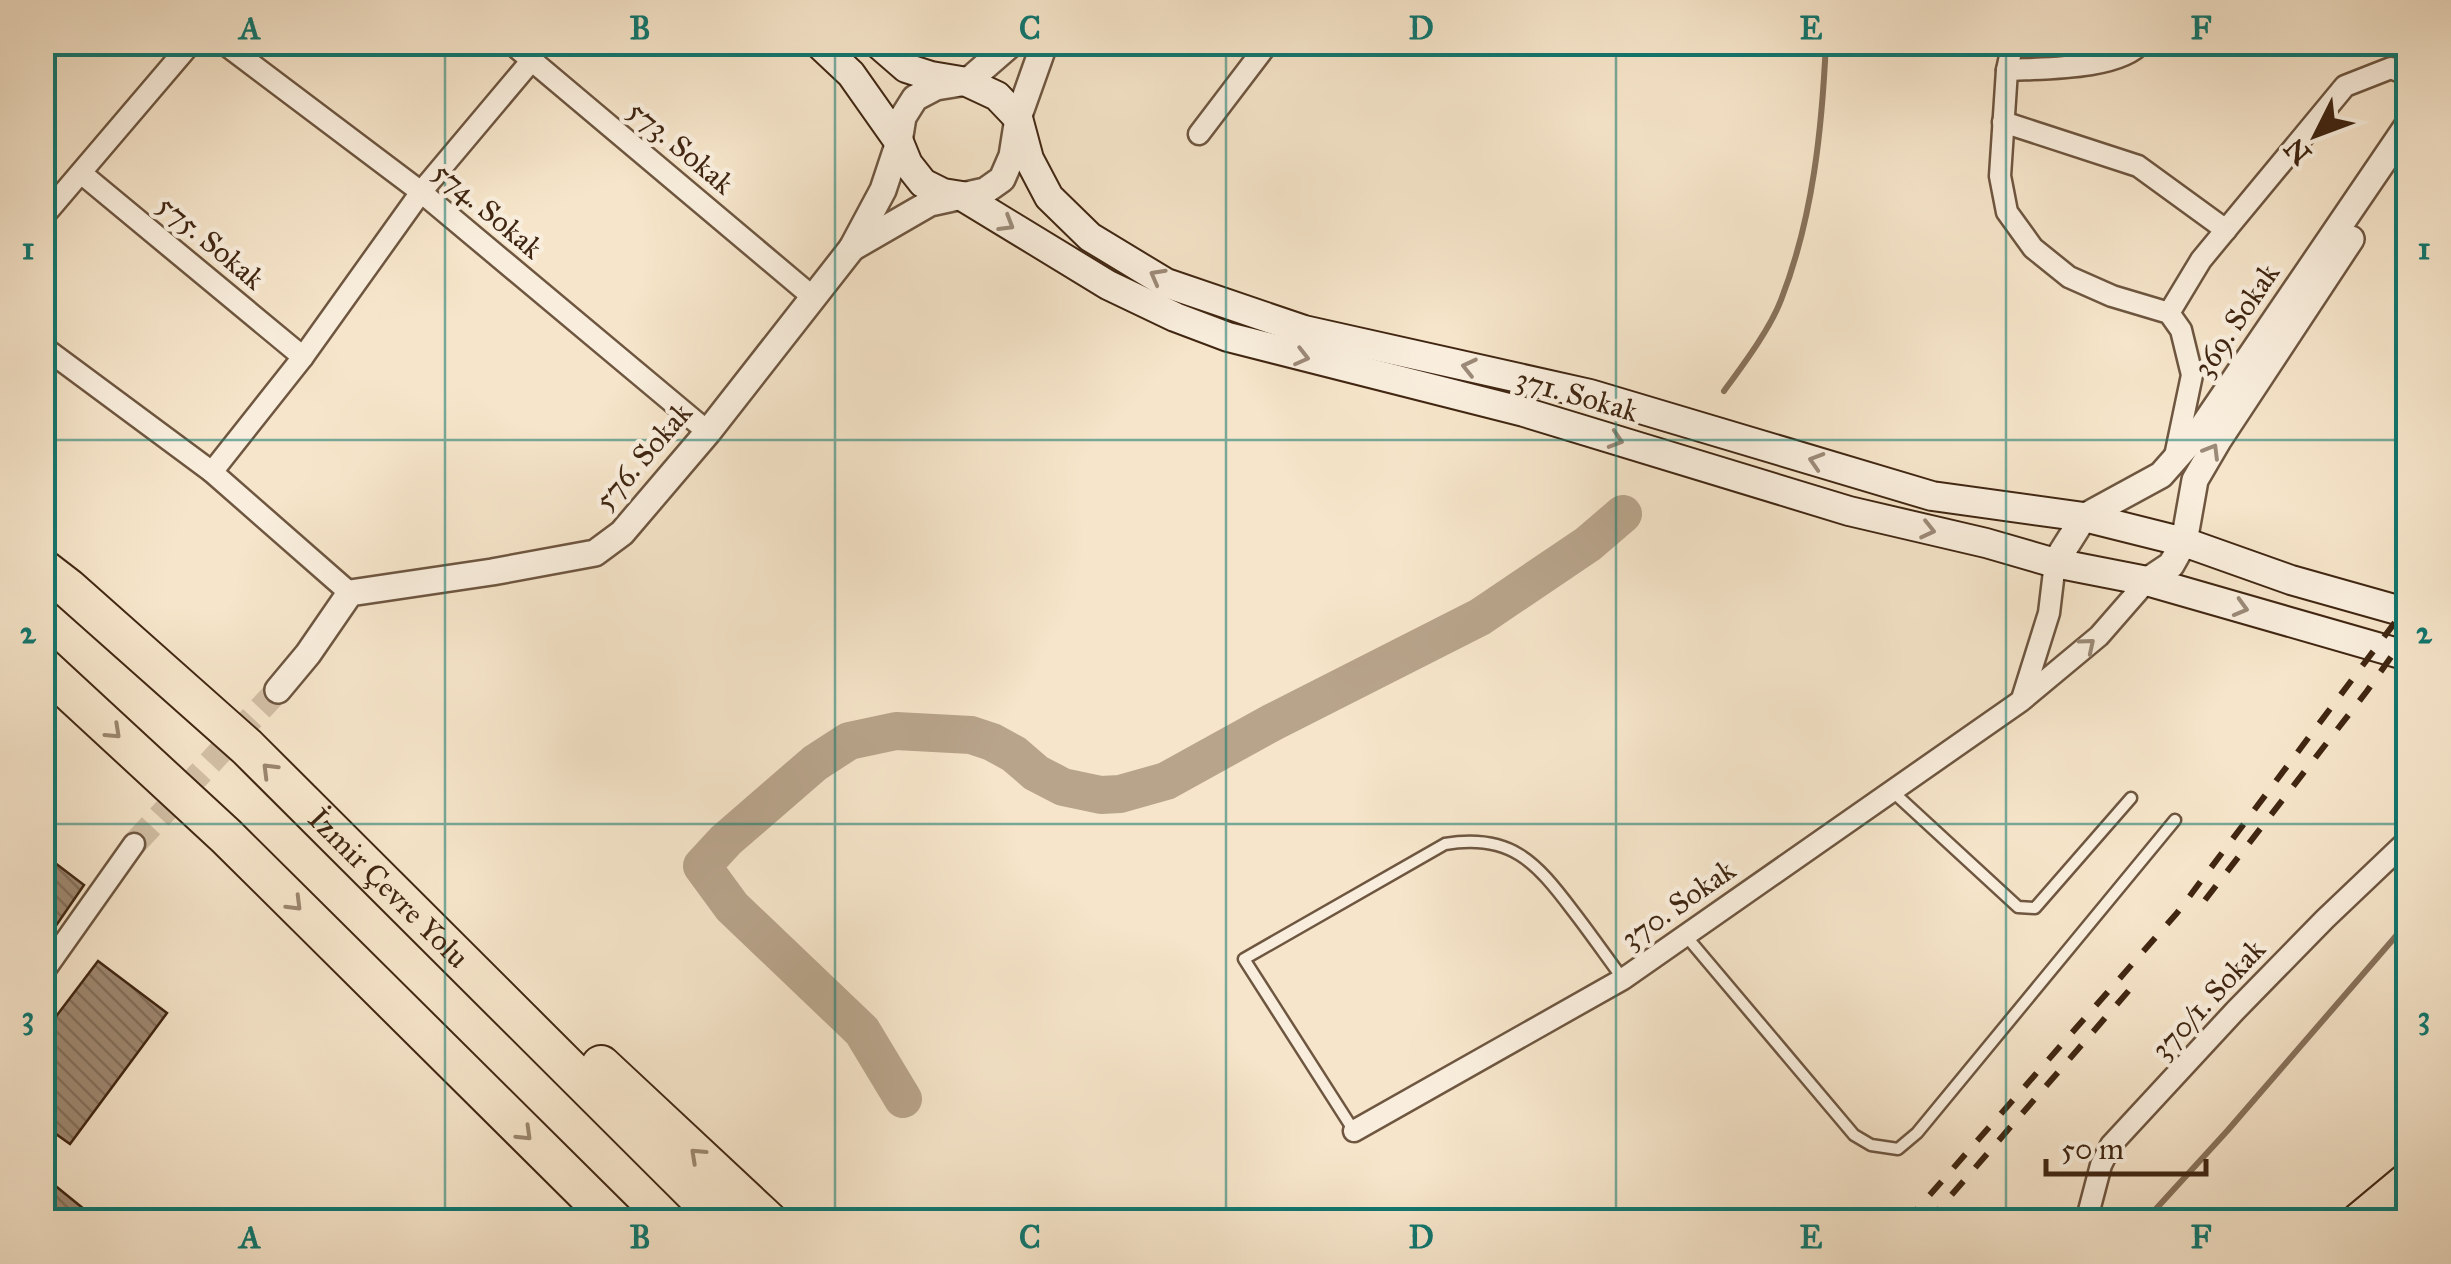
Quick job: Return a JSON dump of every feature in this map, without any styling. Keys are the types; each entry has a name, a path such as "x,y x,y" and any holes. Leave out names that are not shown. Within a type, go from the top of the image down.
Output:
{"highway":[{"name":"İzmir Çevre Yolu","path":"42,568 247,747 723,1222"},
{"path":"42,666 226,836 608,1216"},
{"path":"363,864 489,961 769,1222"},
{"path":"2360,1222 2408,1182"}],"main road":[{"name":"371. Sokak","path":"817,42 851,74 900,142 908,164 923,183 943,193 962,196 1108,284 1175,317 1228,337 1524,412 1849,511 2055,563 2147,581 2408,656"},
{"path":"876,42 906,68 968,82 998,96 1018,118"},
{"name":"371. Sokak","path":"1018,118 1029,159 1049,197 1090,237 1166,282 1304,330 1590,394 1932,496 2084,517 2184,542 2291,580 2408,613"}],"street":[{"path":"42,218 192,42"},
{"name":"574. Sokak","path":"222,42 421,192 708,432"},
{"name":"573. Sokak","path":"510,42 814,298"},
{"path":"852,248 883,190 900,142 903,117 915,98 936,88 968,82 1013,42"},
{"path":"852,248 930,203 984,191 1002,180 1012,156 1018,118 1045,42"},
{"path":"1199,134 1269,42"},
{"path":"2013,42 2007,70 2000,176 2007,212 2034,248 2069,277 2112,296 2169,313 2182,330 2192,375 2174,461"},
{"path":"2007,70 2091,64 2122,57 2142,42"},
{"path":"212,472 303,357 421,192 532,60"},
{"path":"2169,313 2201,260 2345,86 2390,68 2408,75"},
{"path":"2003,122 2138,166 2226,230"},
{"name":"369. Sokak","path":"2084,517 2161,475 2199,432 2408,125"},
{"name":"369. Sokak","path":"2184,542 2195,480 2408,151"},
{"name":"575. Sokak","path":"81,173 303,357"},
{"name":"576. Sokak","path":"350,593 596,553 622,533 708,432 852,248"},
{"path":"42,346 212,472 350,593 278,690"},
{"path":"2021,701 2050,613 2055,563 2084,517"},
{"path":"2147,581 2171,566 2184,542"},
{"name":"370. Sokak","path":"1354,1130 1624,979 2021,701 2099,636 2147,581"},
{"name":"370/1. Sokak","path":"2086,1222 2101,1165 2111,1145 2235,1011 2408,840"},
{"path":"42,974 134,844"}],"lane":[{"path":"1892,791 2018,907 2035,908 2132,798"},
{"path":"1686,936 1854,1135 1871,1145 1898,1149 1918,1132 2176,820"},
{"path":"1354,1130 1244,959 1445,844 1490,843 1532,862 1554,885 1624,979"}],"building":[{"path":"42,853 84,885 42,946"},
{"path":"98,961 167,1013 70,1144 42,1124 42,1035"},
{"path":"42,1175 100,1222 42,1222"}],"waterway":[{"path":"1724,391 1770,323 1792,269 1814,173 1826,42"},
{"path":"903,1099 862,1031 732,907 702,866 726,840 815,763 849,741 896,731 971,735 1014,754 1036,773 1063,787 1101,795 1120,794 1166,781 1480,617 1588,544 1623,514"},
{"path":"2144,1222 2396,936 2408,917"}],"tunnel":[{"path":"134,844 278,690"}],"railway":[{"path":"1906,1222 2177,913 2408,605"},
{"path":"2205,900 2408,633"},
{"path":"1928,1222 2138,980"}]}
